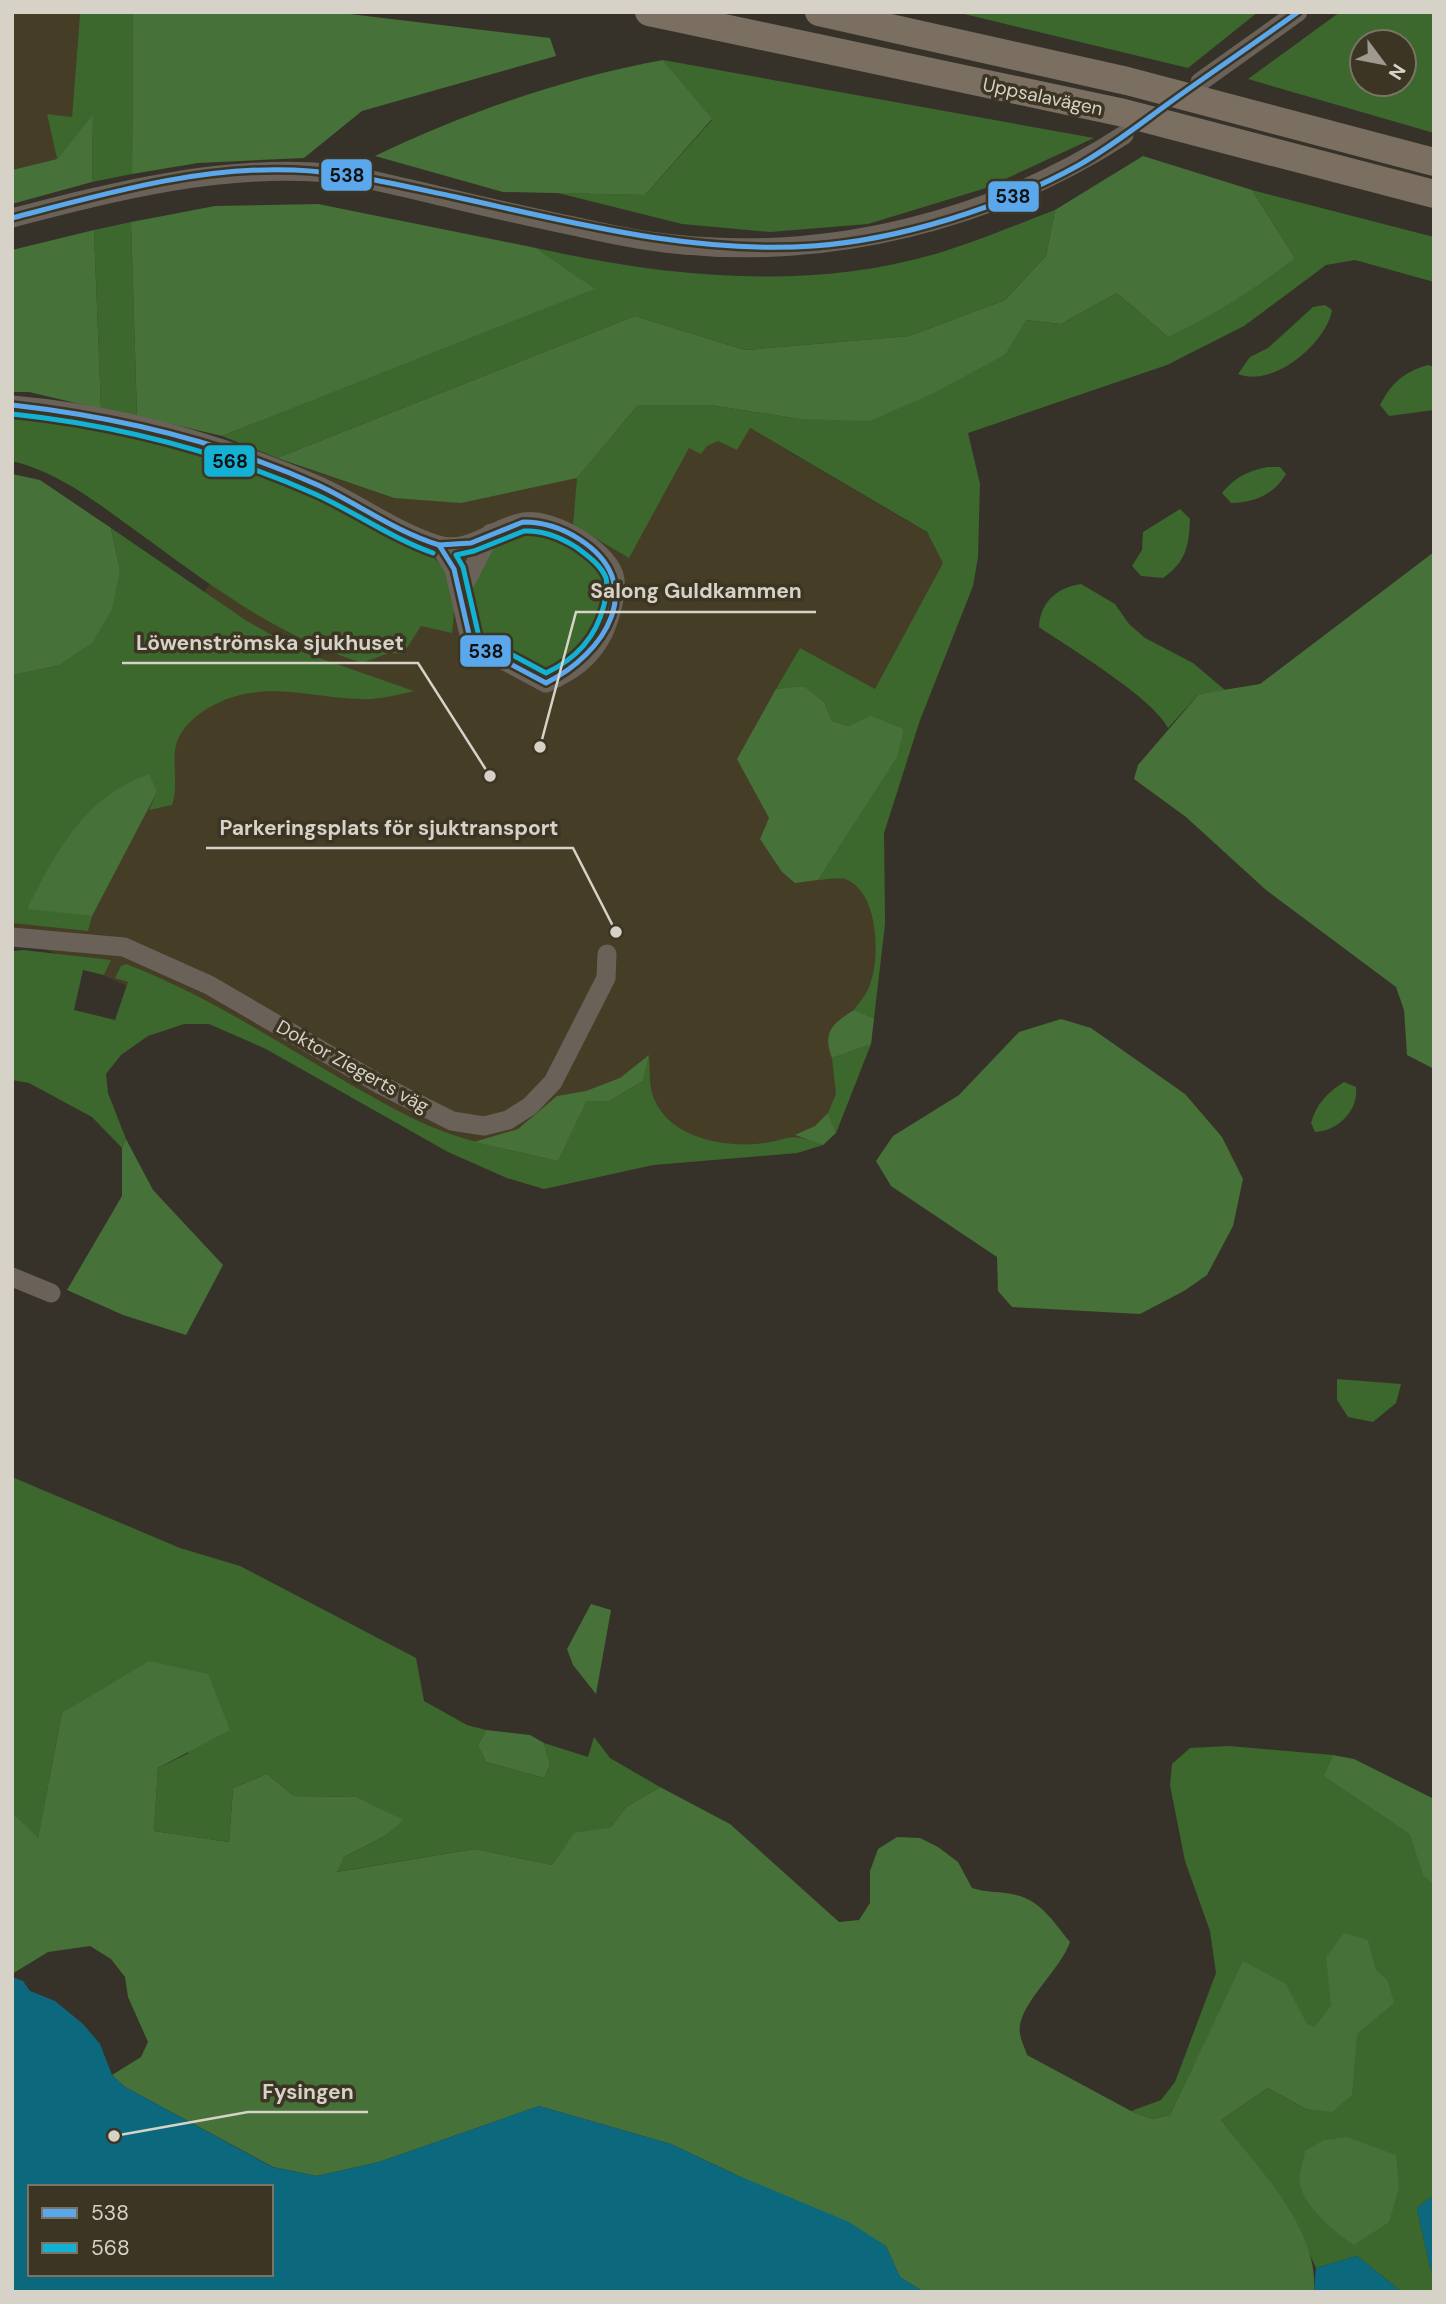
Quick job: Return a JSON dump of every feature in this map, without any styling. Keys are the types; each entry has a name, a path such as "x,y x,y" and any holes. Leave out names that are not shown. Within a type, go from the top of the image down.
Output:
{"highway":[{"name":"Uppsalavägen","path":"649,12 1124,113 1434,194"},
{"name":"Uppsalavägen","path":"819,12 1127,81 1434,162"}],"street":[{"path":"1199,82 1297,12"},
{"path":"12,218 120,190 204,176 272,171 332,173 577,227 674,244 746,248 815,244 883,235 1007,197 1078,165 1124,135"},
{"path":"12,405 100,418 178,435 321,487 439,545 462,548 491,533 524,522 551,524 599,552 615,576 613,604 603,633 577,669 546,683 471,643 454,569 439,545"},
{"path":"461,591 491,533"},
{"name":"Doktor Ziegerts väg","path":"12,937 124,947 209,985 381,1084 452,1121 484,1126 508,1120 530,1107 553,1082 606,978 607,954"},
{"path":"12,1277 51,1293"}],"shaded area":[{"path":"12,12 80,13 72,118 47,114 57,159 12,170"},
{"path":"710,405 926,532 973,586 920,720 884,833 885,924 871,1044 836,1133 823,1145 797,1153 653,1165 544,1189 507,1178 448,1152 266,1049 12,934 12,873 292,464 394,498"}],"green space":[{"path":"72,12 133,12 132,174 92,182 93,117 57,159 47,114 72,117 80,14"},
{"path":"133,12 333,12 550,38 556,56 362,111 304,158 198,163 132,174"},
{"path":"956,12 1258,12 1188,68"},
{"path":"1340,12 1434,12 1434,133 1248,79"},
{"path":"663,60 1094,138 986,188 868,224 770,232 682,224 558,193 645,195 712,120"},
{"path":"663,60 712,119 645,195 503,192 375,156 444,125 552,87"},
{"path":"93,115 92,182 12,204 12,170 57,159"},
{"path":"1143,156 1252,190 1295,258 1234,301 1168,337 1117,293 1061,324 1026,320 1006,354 936,392 870,421 800,419 710,405 638,405 577,478 461,503 394,498 277,458 635,316 745,350 909,336 1005,300 1046,256 1055,210"},
{"path":"1252,190 1434,237 1434,282 1355,260 1326,265 1244,326 1167,365 968,433 980,484 978,557 973,586 920,720 884,833 885,924 874,1018 854,1010 868,990 873,975 876,944 871,911 865,897 856,886 845,879 818,880 896,757 904,729 871,717 848,726 832,721 824,702 804,686 776,689 800,648 875,689 943,563 927,532 750,428 737,450 718,441 707,446 701,454 689,448 629,558 573,525 577,478 638,405 710,405 800,419 1006,354 1025,320 1061,324 1117,293 1168,337 1295,258"},
{"path":"318,204 536,248 595,289 222,436 137,416 131,222 215,206"},
{"path":"1055,210 1046,256 1005,300 909,336 745,350 635,316 277,458 222,436 594,289 536,248 639,267 691,273 797,276 849,272 900,263 964,245"},
{"path":"131,222 137,416 101,409 94,230"},
{"path":"94,230 101,409 29,392 12,392 12,250"},
{"path":"1325,305 1332,310 1328,323 1309,349 1296,360 1267,375 1252,377 1238,374 1250,357 1268,348 1313,307"},
{"path":"1428,365 1434,367 1434,410 1389,416 1380,405 1389,390 1405,375"},
{"path":"12,416 138,435 230,460 273,477 397,535 432,556 448,576 454,597 452,633 421,626 403,654 389,653 362,663 304,640 251,611 200,578 84,494 50,475 12,461"},
{"path":"1268,467 1280,467 1286,474 1275,487 1262,496 1231,503 1222,493 1242,476"},
{"path":"12,474 40,480 111,528 120,570 112,609 92,643 57,666 12,675"},
{"path":"1180,509 1190,519 1185,553 1177,566 1163,578 1141,576 1132,566 1142,550 1143,532"},
{"path":"111,528 247,621 302,652 414,691 367,699 268,691 232,697 209,708 189,723 179,737 175,753 172,805 149,810 157,792 27,908 92,916 88,931 12,923 12,675 57,666 120,570"},
{"path":"522,528 543,529 570,541 595,557 603,570 604,601 591,634 570,660 551,670 530,666 496,650 479,635 467,612 465,600 468,589 497,538"},
{"path":"1434,552 1434,1069 1407,1055 1404,1010 1396,987 1266,890 1186,817 1134,779 1138,765 1199,694 1260,684"},
{"path":"1081,584 1115,604 1129,624 1145,638 1193,663 1225,690 1199,694 1168,728 1146,702 1129,688 1039,627 1043,610 1052,597 1065,588"},
{"path":"804,686 824,702 832,721 848,726 871,716 904,729 897,757 818,880 795,883 782,872 760,839 769,818 737,759 776,689"},
{"path":"149,774 157,792 92,916 27,909 62,847 89,812 106,797"},
{"path":"13,951 111,960 104,975 83,970 74,1010 115,1020 128,982 115,978 121,966 126,964 237,1017 414,1119 466,1139 503,1149 558,1161 587,1101 609,1101 643,1081 649,1055 652,1093 658,1107 680,1128 694,1135 725,1143 768,1143 794,1137 823,1145 797,1153 653,1165 544,1189 507,1178 448,1152 266,1049 209,1024 184,1024 148,1036 121,1055 106,1074 108,1093 126,1139 122,1148 92,1117 29,1083 12,1080 12,954"},
{"path":"854,1010 874,1018 871,1044 832,1058 828,1042 831,1030"},
{"path":"1061,1019 1091,1028 1185,1094 1222,1137 1243,1179 1233,1226 1207,1275 1184,1291 1140,1314 1012,1307 998,1291 997,1257 891,1186 876,1161 893,1136 959,1095 1019,1032"},
{"path":"871,1044 836,1133 828,1113 836,1094 832,1058"},
{"path":"649,1055 643,1081 609,1101 587,1101 558,1161 474,1142 518,1129 557,1096 586,1091 620,1078"},
{"path":"1344,1082 1356,1087 1354,1104 1350,1111 1332,1128 1315,1132 1311,1123 1319,1104"},
{"path":"828,1113 836,1133 823,1145 795,1135 815,1126"},
{"path":"126,1139 153,1190 223,1265 186,1335 123,1315 67,1290 122,1196 122,1148"},
{"path":"1337,1379 1401,1384 1396,1403 1373,1422 1348,1417 1337,1400"},
{"path":"12,1477 180,1548 240,1566 416,1658 424,1701 467,1725 486,1730 478,1746 486,1762 544,1778 550,1765 544,1743 588,1757 594,1737 610,1758 660,1787 626,1807 611,1827 574,1834 552,1865 475,1849 336,1872 344,1857 385,1836 403,1820 357,1797 294,1796 267,1774 233,1788 229,1842 154,1831 158,1768 189,1753 62,1713 38,1839 12,1812"},
{"path":"591,1604 611,1610 596,1694 573,1665 567,1649"},
{"path":"149,1661 208,1674 230,1730 158,1768 154,1831 229,1842 233,1788 267,1774 294,1796 357,1797 404,1820 385,1836 344,1857 337,1872 475,1849 552,1865 574,1833 611,1827 626,1807 660,1787 730,1824 839,1922 859,1920 870,1903 870,1871 878,1849 897,1837 920,1838 958,1862 972,1888 1016,1895 1033,1902 1047,1914 1070,1942 1024,2012 1020,2034 1027,2055 1131,2111 1152,2119 1170,2115 1243,1961 1286,1984 1307,2024 1315,2027 1331,2005 1326,1957 1344,1933 1368,1940 1376,1970 1388,1981 1394,2003 1357,2034 1352,2095 1332,2112 1306,2109 1268,2088 1221,2120 1268,2179 1297,2222 1313,2268 1314,2292 924,2292 900,2277 886,2246 671,2144 539,2106 379,2162 317,2176 273,2167 125,2087 112,2075 141,2057 148,2042 128,1997 125,1977 111,1959 90,1946 48,1952 12,1974 12,1812 38,1838 62,1713"},
{"path":"486,1730 530,1735 544,1743 550,1765 544,1778 486,1762 478,1746"},
{"path":"1229,1746 1333,1755 1326,1772 1434,1843 1434,2195 1417,2208 1430,2268 1434,2273 1434,2292 1402,2292 1357,2256 1316,2268 1289,2209 1221,2120 1268,2088 1306,2109 1226,1998 1170,2115 1152,2119 1131,2111 1161,2100 1175,2082 1216,1973 1210,1931 1185,1861 1170,1785 1172,1764 1190,1748"},
{"path":"1333,1755 1354,1759 1434,1799 1434,1885 1423,1875 1410,1834 1324,1776"},
{"path":"1347,2137 1396,2155 1399,2188 1389,2222 1354,2245 1338,2234 1314,2210 1302,2192 1300,2180 1305,2151 1324,2140"}],"water":[{"path":"12,1977 23,1981 30,1991 55,2001 83,2024 100,2044 112,2075 125,2087 272,2167 317,2176 379,2162 539,2106 671,2144 849,2222 886,2246 900,2277 924,2292 12,2292"},
{"path":"1434,2195 1434,2273 1430,2268 1417,2208"},
{"path":"1357,2256 1402,2292 1314,2292 1316,2268"}],"transit line":[{"name":"538","path":"12,218 116,191 187,177 222,172 294,170 375,180 589,226 678,241 767,247 846,243 950,219 985,208 1050,180 1114,143 1298,12"},
{"name":"538","path":"12,405 130,424 246,456 320,486 393,526 439,545"},
{"name":"568","path":"12,414 128,433 242,465 315,494 402,540 433,553"},
{"name":"538","path":"523,522 552,526 579,539 600,557 612,576 615,597 611,617 601,637 586,655 546,683 471,643 454,569 439,545 471,543 523,522"},
{"name":"568","path":"524,531 551,535 576,547 597,565 607,581 604,605 596,628 575,654 546,673 479,637 463,567 456,555 474,551 524,531"}],"place":[{"name":"Salong Guldkammen","path":"540,747"},
{"name":"Löwenströmska sjukhuset","path":"490,776"},
{"name":"Parkeringsplats för sjuktransport","path":"616,932"},
{"name":"Fysingen","path":"114,2136"}]}
